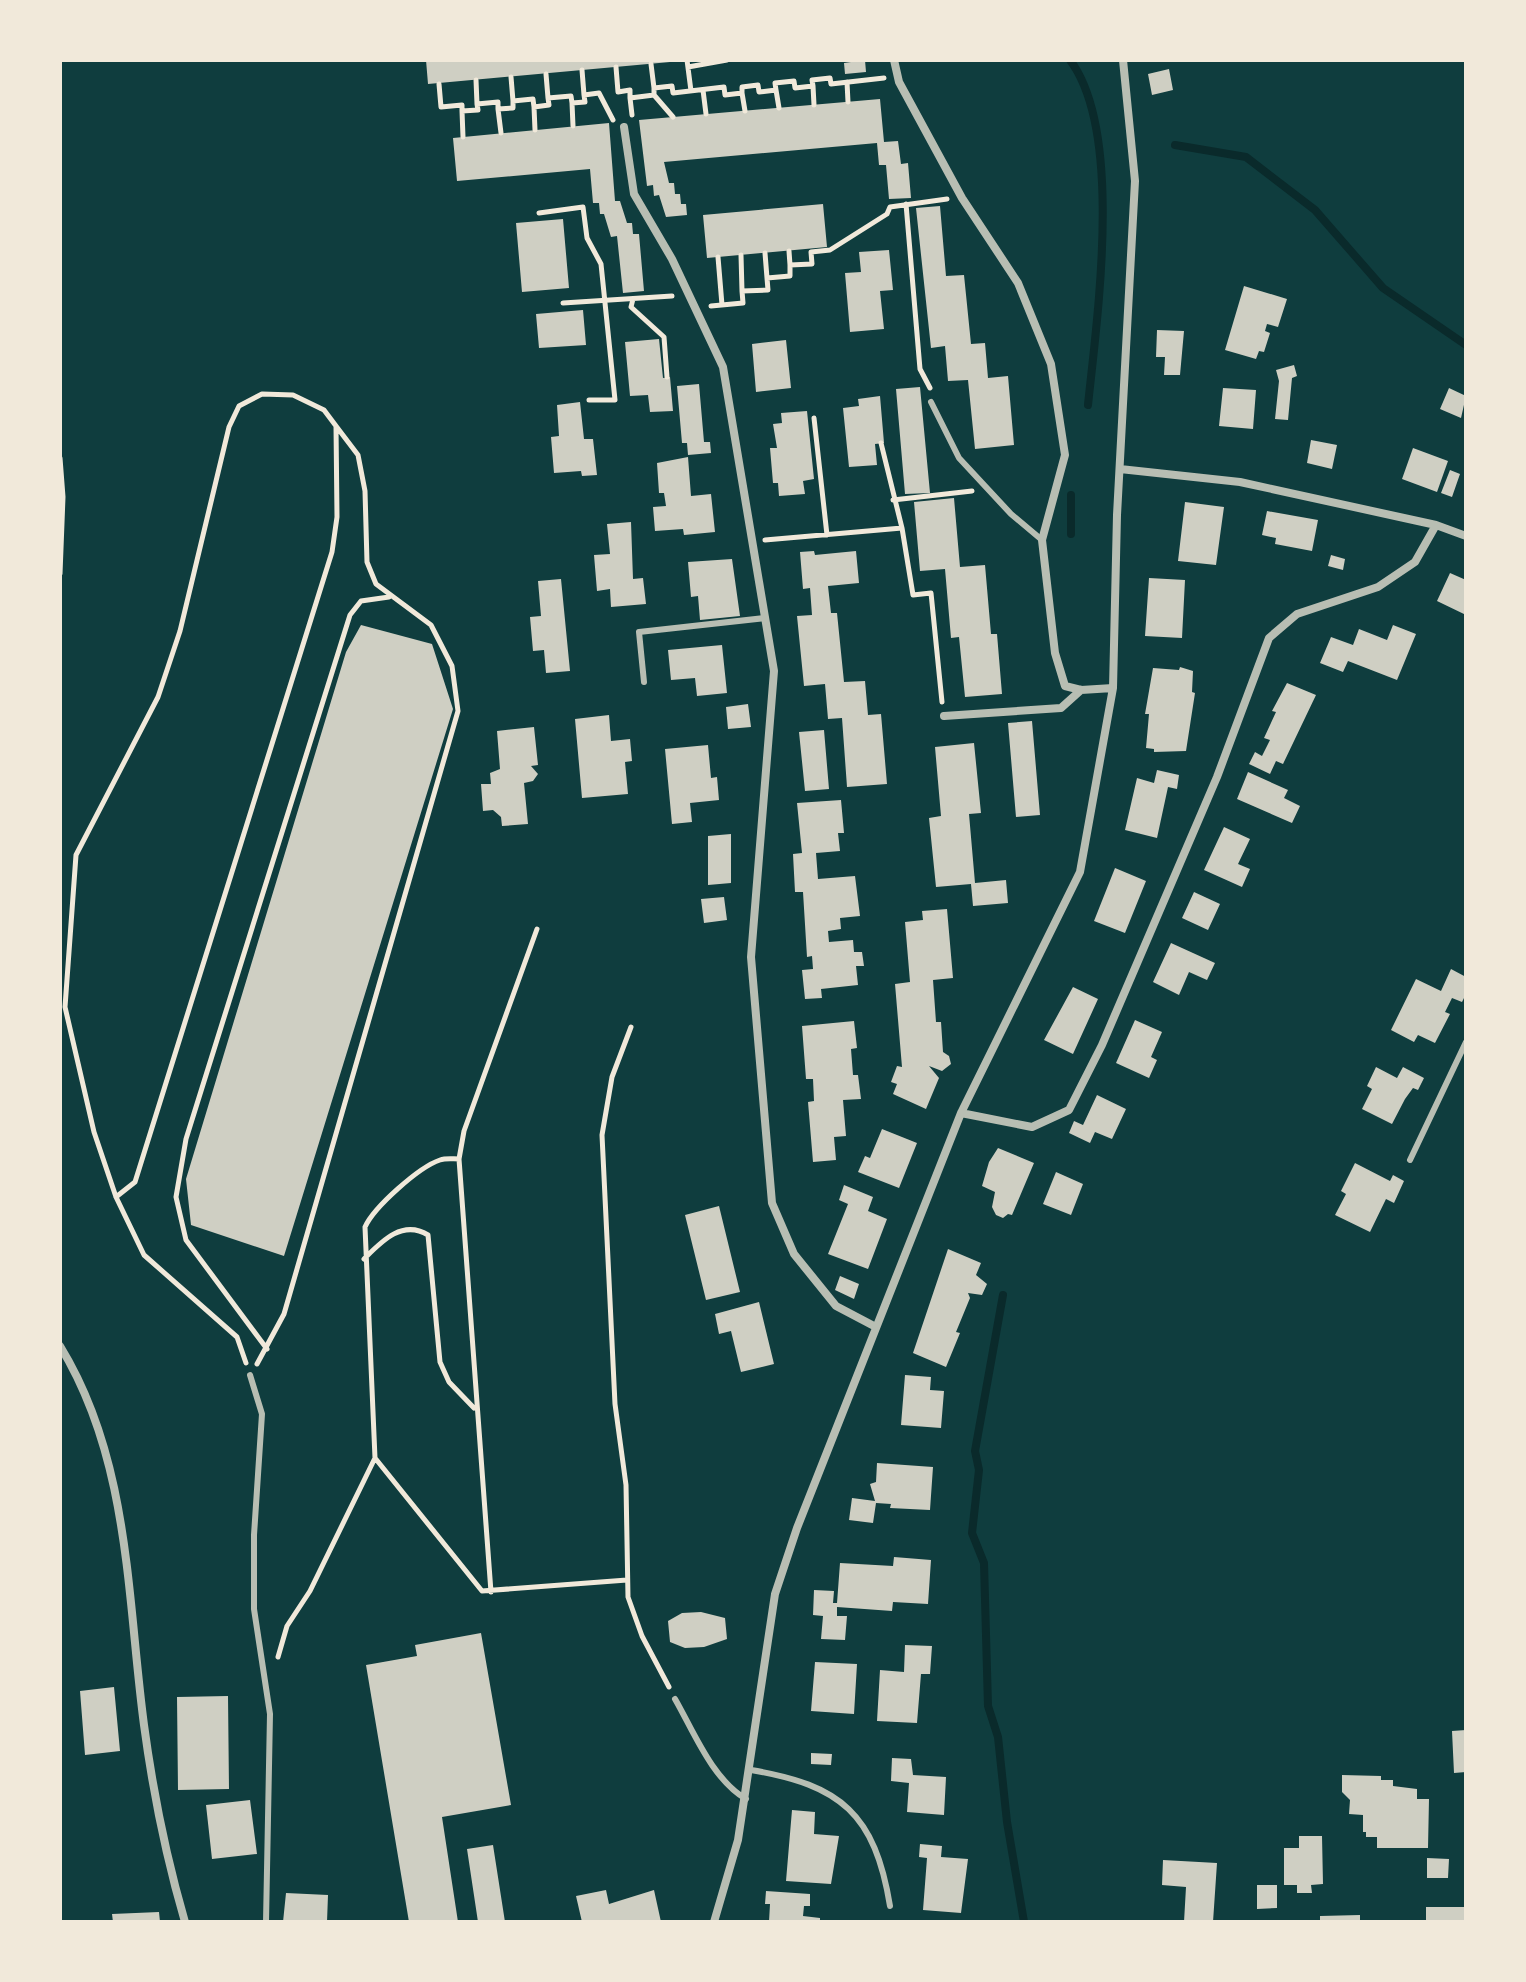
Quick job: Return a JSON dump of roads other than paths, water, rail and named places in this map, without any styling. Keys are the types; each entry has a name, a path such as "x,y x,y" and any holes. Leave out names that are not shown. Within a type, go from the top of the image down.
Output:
{"street":[{"path":"894,60 898,77 962,198 1018,283 1051,364 1065,455 1042,540 1055,653 1065,686 1081,690 1113,688"},
{"path":"714,1922 738,1840 746,1799 775,1594 874,1326 961,1113 1080,872 1113,688 1120,469 1135,181 1123,60"},
{"path":"624,127 634,194 689,295 723,367 774,671 751,957 772,1203 794,1254 836,1306 874,1326"},
{"path":"1120,469 1240,482 1436,525 1466,536"},
{"path":"961,1113 1032,1127 1069,1110 1102,1045 1217,777 1269,638 1297,614 1378,587 1415,562 1436,525"},
{"path":"944,716 1061,708 1081,690"},
{"path":"60,1346 76,1374 101,1440 121,1518 144,1725 159,1820 185,1922"}],"lane":[{"path":"931,402 959,458 1042,540"},
{"path":"644,682 639,632 765,618"},
{"path":"1410,1160 1466,1042"},
{"path":"250,1375 262,1414 254,1535 254,1609 269,1688 266,1922"},
{"path":"675,1699 718,1772 732,1791 746,1799"},
{"path":"751,1770 819,1786 855,1816 873,1839 882,1860 890,1906"}],"waterway":[{"path":"1070,60 1087,92 1097,132 1102,178 1100,277 1088,405"},
{"path":"1175,145 1246,157 1315,210 1383,288 1466,345"},
{"path":"1071,495 1071,534"},
{"path":"1003,1295 975,1451 979,1470 972,1533 984,1563 988,1706 998,1737 1007,1822 1024,1922"}]}
